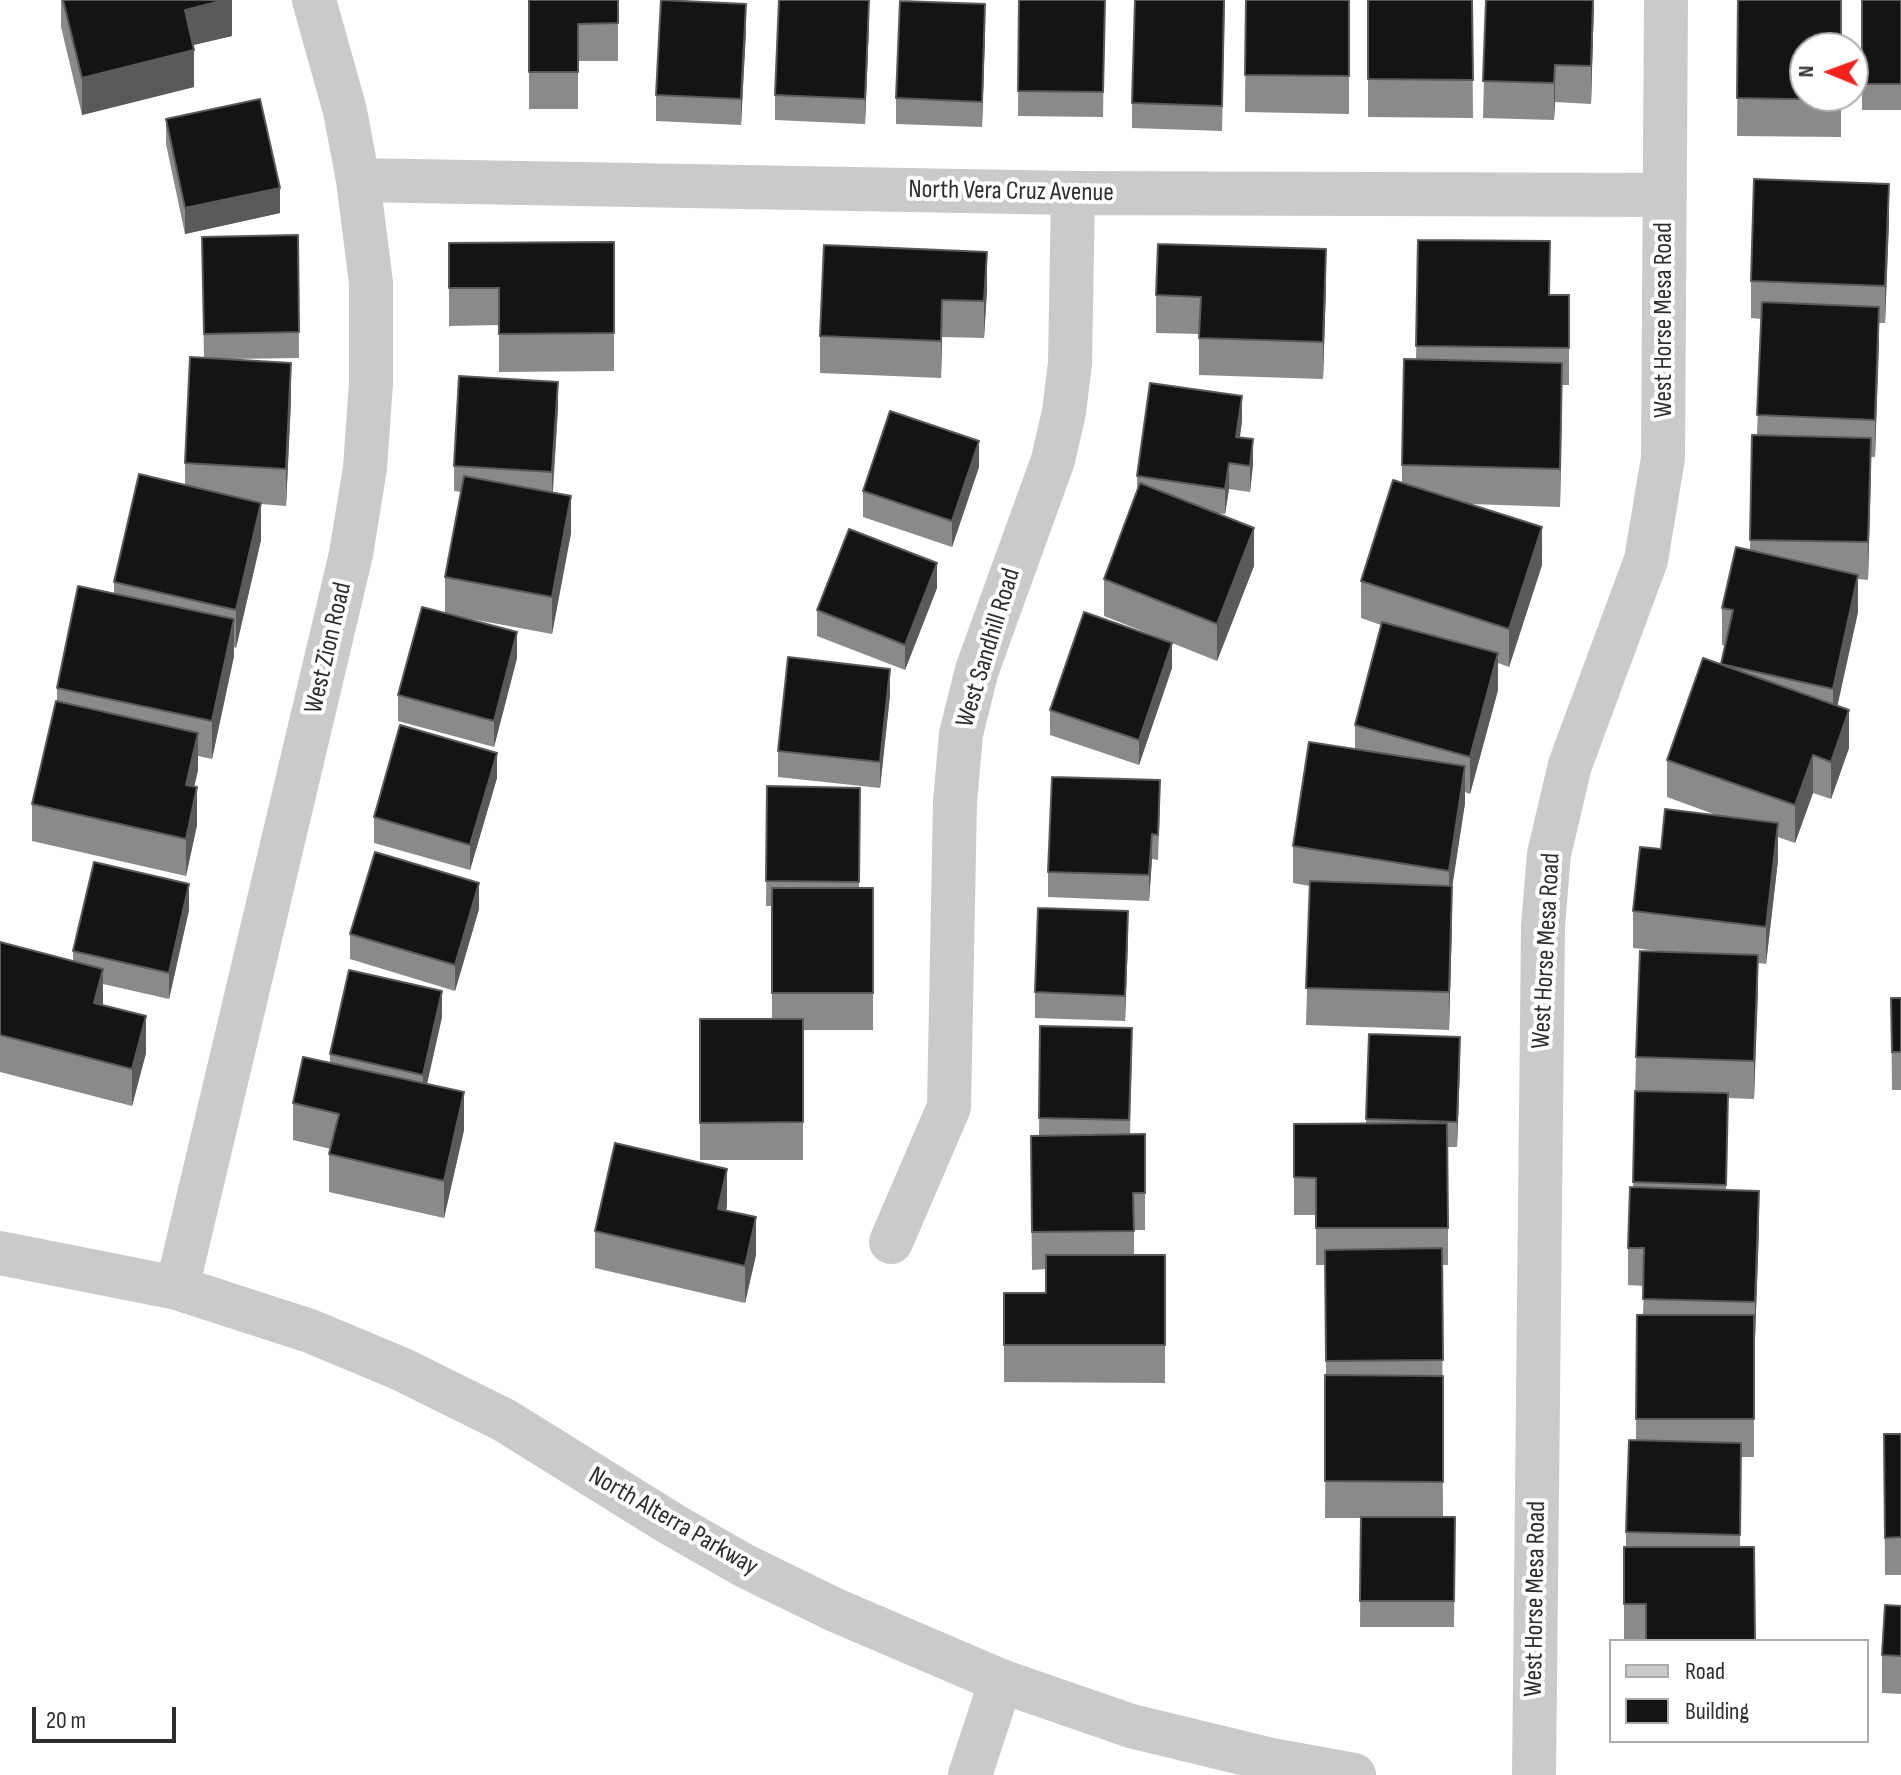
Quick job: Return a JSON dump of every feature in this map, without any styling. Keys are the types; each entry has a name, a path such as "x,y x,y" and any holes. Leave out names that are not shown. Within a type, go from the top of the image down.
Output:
{"street":[{"name":"West Zion Road","path":"177,1288 351,554 365,468 371,383 371,283 358,180 345,111 314,0"},
{"name":"West Horse Mesa Road","path":"1534,1775 1543,926 1549,854 1570,765 1646,560 1663,458 1666,0"},
{"name":"North Vera Cruz Avenue","path":"358,180 1073,193 1665,195"},
{"name":"West Sandhill Road","path":"891,1242 949,1107 955,802 961,734 977,670 1053,460 1064,412 1070,363 1073,193"},
{"name":"North Alterra Parkway","path":"0,1253 177,1288 310,1331 401,1369 504,1420 745,1566 835,1610 1001,1681 1131,1726 1271,1760 1354,1775"},
{"path":"970,1775 1001,1681"}],"building":[{"path":"63,0 225,0 185,10 194,50 82,78"},
{"path":"529,0 618,0 618,23 578,24 578,72 529,72"},
{"path":"661,0 746,4 741,99 656,95"},
{"path":"779,0 869,0 865,99 775,95"},
{"path":"1019,0 1105,0 1103,92 1018,91"},
{"path":"1135,0 1224,0 1222,106 1132,103"},
{"path":"1246,0 1349,0 1349,76 1245,75"},
{"path":"1368,0 1472,0 1473,80 1368,79"},
{"path":"1486,0 1593,0 1591,66 1555,65 1554,83 1483,81"},
{"path":"1738,0 1841,0 1841,32 1789,32 1789,99 1737,98"},
{"path":"1862,0 1901,0 1901,84 1869,84 1869,32 1862,32"},
{"path":"900,1 985,4 982,102 896,98"},
{"path":"260,99 280,188 185,208 166,119"},
{"path":"1754,179 1889,184 1885,286 1751,281"},
{"path":"298,235 299,332 204,334 202,237"},
{"path":"1418,240 1550,241 1549,295 1569,295 1569,348 1416,346"},
{"path":"614,242 614,333 499,334 499,288 449,288 449,243"},
{"path":"1158,244 1326,249 1323,342 1199,338 1201,297 1156,295"},
{"path":"824,245 987,252 984,301 942,300 941,341 820,336"},
{"path":"1762,302 1879,307 1875,420 1757,415"},
{"path":"190,357 291,363 286,469 185,463"},
{"path":"1404,359 1562,363 1560,469 1402,465"},
{"path":"459,376 558,382 552,472 454,466"},
{"path":"1150,383 1242,396 1236,437 1253,439 1250,466 1229,463 1225,489 1137,476"},
{"path":"890,411 979,441 952,521 863,491"},
{"path":"1752,435 1871,438 1868,542 1750,540"},
{"path":"139,474 261,503 236,610 114,582"},
{"path":"464,476 571,496 552,597 445,577"},
{"path":"1393,480 1542,527 1509,629 1361,581"},
{"path":"1140,483 1254,528 1217,624 1104,579"},
{"path":"849,529 937,563 905,645 817,610"},
{"path":"1736,547 1858,575 1833,689 1721,664 1733,610 1722,608"},
{"path":"78,586 234,619 212,721 57,688"},
{"path":"422,607 517,632 494,721 398,695"},
{"path":"1084,612 1172,643 1139,740 1050,710"},
{"path":"1382,622 1498,653 1470,757 1355,725"},
{"path":"788,657 890,669 880,762 778,751"},
{"path":"1703,658 1849,710 1831,762 1813,755 1795,805 1667,760"},
{"path":"56,701 198,733 186,785 197,787 186,839 32,804"},
{"path":"400,725 497,753 470,845 374,817"},
{"path":"1309,742 1465,766 1449,871 1293,846"},
{"path":"1052,777 1160,780 1158,835 1152,834 1149,875 1048,872"},
{"path":"767,786 860,788 859,882 766,881"},
{"path":"1665,809 1778,823 1766,927 1633,911 1640,847 1661,849"},
{"path":"375,852 479,883 455,965 350,934"},
{"path":"94,862 189,884 169,973 73,951"},
{"path":"1310,881 1452,886 1449,992 1306,988"},
{"path":"772,888 873,888 873,993 772,993"},
{"path":"1038,908 1128,911 1125,996 1035,992"},
{"path":"0,942 103,969 94,1003 146,1016 132,1069 0,1035"},
{"path":"1640,951 1758,955 1754,1061 1636,1057"},
{"path":"349,970 442,991 423,1075 330,1054"},
{"path":"1891,998 1901,998 1901,1052 1892,1052"},
{"path":"700,1019 803,1019 803,1122 700,1123"},
{"path":"1040,1026 1132,1028 1129,1120 1039,1118"},
{"path":"1369,1034 1460,1037 1457,1122 1366,1119"},
{"path":"303,1057 464,1092 444,1181 329,1154 339,1114 293,1103"},
{"path":"1635,1091 1728,1093 1726,1185 1633,1182"},
{"path":"1447,1123 1448,1228 1316,1228 1316,1178 1294,1177 1294,1124"},
{"path":"1145,1134 1145,1193 1133,1193 1134,1231 1032,1232 1031,1136"},
{"path":"615,1143 727,1169 718,1209 756,1217 745,1266 595,1231"},
{"path":"1630,1187 1759,1191 1755,1302 1643,1299 1644,1248 1628,1248"},
{"path":"1442,1248 1443,1360 1326,1361 1325,1250"},
{"path":"1046,1255 1165,1255 1165,1345 1004,1345 1004,1293 1046,1293"},
{"path":"1637,1315 1754,1315 1754,1419 1636,1419"},
{"path":"1325,1375 1443,1376 1443,1482 1325,1481"},
{"path":"1884,1434 1901,1434 1901,1537 1885,1538"},
{"path":"1629,1440 1741,1443 1740,1535 1626,1532"},
{"path":"1361,1517 1455,1517 1454,1601 1360,1601"},
{"path":"1624,1547 1754,1547 1755,1639 1646,1639 1646,1604 1624,1604"},
{"path":"1885,1605 1901,1606 1901,1656 1882,1655"}]}
